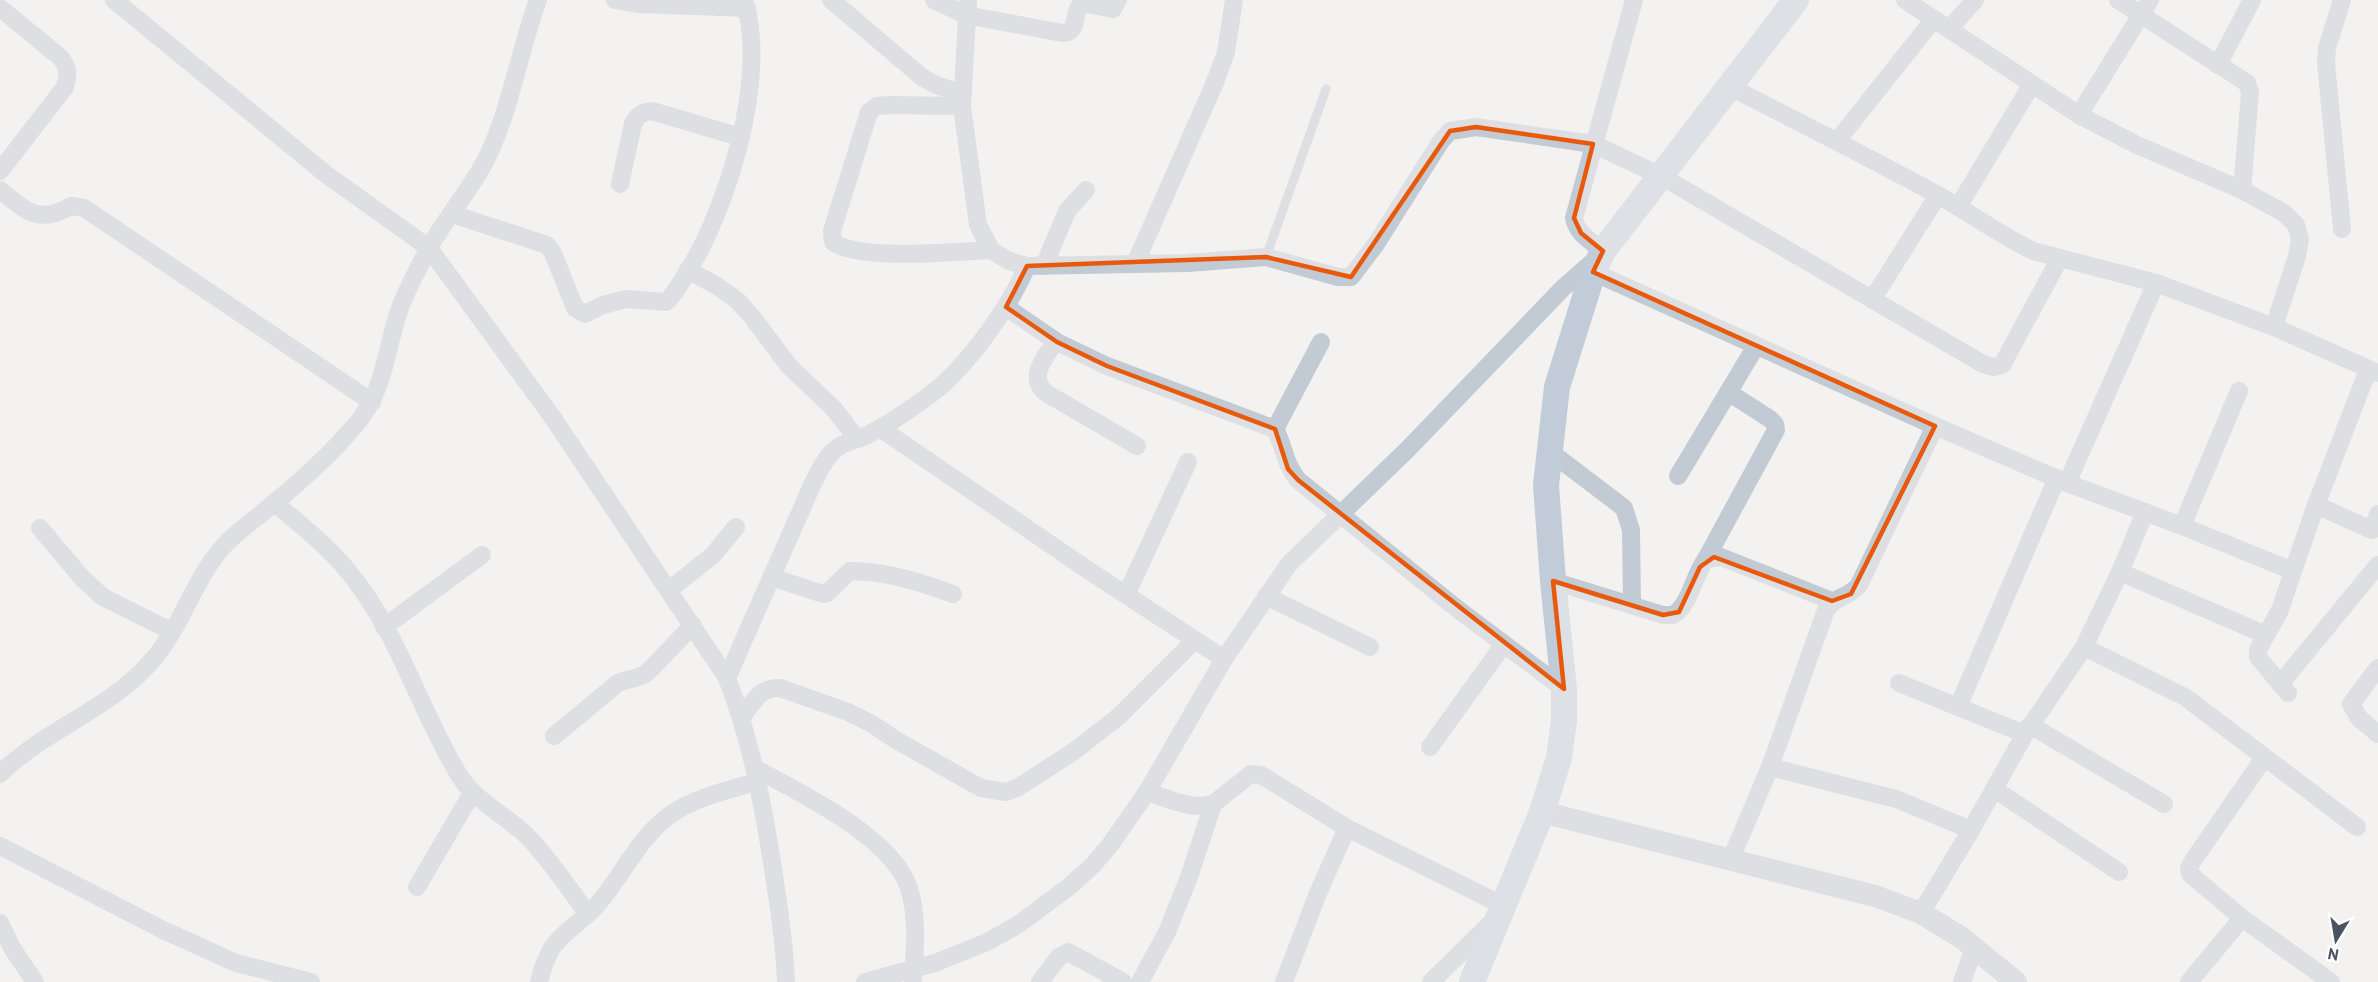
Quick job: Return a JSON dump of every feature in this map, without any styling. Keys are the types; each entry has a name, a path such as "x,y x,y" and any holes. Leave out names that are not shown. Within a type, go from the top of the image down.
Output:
{"main road":[{"path":"1472,982 1542,812 1559,758 1564,720 1564,689 1546,485 1557,387 1598,260 1728,86 1796,0"}],"street":[{"path":"114,0 327,175 429,248 554,418 727,678 742,717 757,775 782,920 786,982"},
{"path":"0,774 38,742 128,684 150,664 171,632 207,567 223,546 275,503 357,423 372,402 383,377 402,304 429,248 474,182 491,150 538,0"},
{"path":"452,214 547,245 552,251 575,308 585,314 603,305 626,299 666,302 688,270 726,193 747,98 750,61 745,4 615,0"},
{"path":"831,0 922,78 962,100"},
{"path":"934,0 1069,33 1075,24 1079,6 1087,3 1113,9 1118,0"},
{"path":"1135,264 1216,80 1226,52 1234,0"},
{"path":"1634,0 1574,218 1576,227 1598,260 1756,346 2062,481 2293,571"},
{"path":"1905,0 2079,115 2138,145 2242,190 2284,213 2296,225 2300,238 2297,256 2274,327"},
{"path":"1837,141 1942,24 1975,0"},
{"path":"2118,0 2139,16 2247,83 2250,93 2242,190"},
{"path":"2079,115 2150,0"},
{"path":"2218,65 2252,0"},
{"path":"2342,0 2327,48 2326,63 2342,229"},
{"path":"0,8 60,57 67,66 68,76 65,87 0,171"},
{"path":"967,8 962,100 978,225 991,250 1009,261 1035,266 1135,264 1266,257 1338,278 1351,277 1376,244 1441,141 1450,131 1476,127 1593,144 1661,176 1983,364 1994,367 2002,365 2060,258"},
{"path":"1958,207 2031,84"},
{"path":"1728,86 1938,195 2014,242 2060,258 2156,283 2274,327 2373,371 2316,505 2280,610 2258,651 2258,657 2284,688 2378,565"},
{"path":"962,100 877,106 869,112 832,231 833,242 853,250 893,253 933,254 991,250"},
{"path":"620,184 633,124 636,117 643,112 652,111 740,137"},
{"path":"0,190 33,214 45,217 60,213 71,206 84,208 372,402"},
{"path":"727,678 825,461 835,449 880,428 933,393 965,361 1035,266 1067,211 1086,190"},
{"path":"1872,300 1938,195"},
{"path":"865,982 913,976 987,942 1019,924 1070,886 1093,865 1147,792 1224,659 1289,564 1408,449 1563,288 1598,260"},
{"path":"688,270 738,301 789,366 834,409 857,439"},
{"path":"1958,706 2156,283"},
{"path":"1006,307 1055,341 1107,366 1275,429 1288,469 1298,480 1339,515 1564,689"},
{"path":"1055,341 1038,370 1036,380 1039,387 1137,446"},
{"path":"1275,429 1321,342"},
{"path":"1678,476 1756,346"},
{"path":"2182,526 2239,391"},
{"path":"1553,581 1663,615 1673,615 1678,612 1683,606 1700,567 1706,560 1776,430 1775,424 1770,419 1728,392"},
{"path":"1730,861 1770,767 1826,610 1832,601 1851,594 1859,585 1935,426"},
{"path":"880,428 1224,659"},
{"path":"1549,451 1610,495 1624,508 1631,530 1632,605"},
{"path":"1126,594 1188,462"},
{"path":"275,503 348,570 367,595 459,775 472,793 530,839 588,914"},
{"path":"2316,505 2376,526"},
{"path":"1921,913 2028,729 2084,647 2120,572 2145,512"},
{"path":"669,590 713,555 736,526"},
{"path":"40,528 82,578 103,597 171,632"},
{"path":"384,627 482,555"},
{"path":"1706,560 1721,557 1832,601"},
{"path":"771,577 823,594 832,589 850,571 860,571 898,576 953,594"},
{"path":"2120,572 2266,636"},
{"path":"1266,596 1370,647"},
{"path":"554,736 618,682 641,678 693,625"},
{"path":"742,717 761,693 770,687 780,688 848,712 981,788 1006,792 1017,788 1073,752 1118,717 1195,640"},
{"path":"1430,747 1504,644"},
{"path":"2084,647 2186,697 2357,827"},
{"path":"2378,668 2351,704 2359,718 2378,734"},
{"path":"1899,683 1958,706 2028,729 2164,804"},
{"path":"2264,758 2189,867 2194,879 2242,918 2331,982"},
{"path":"1770,767 1896,799 1971,830"},
{"path":"1147,792 1195,807 1214,804 1251,774 1261,775 1347,828 1500,911 1431,982"},
{"path":"539,982 552,948 565,933 588,914 638,849 675,812 757,775 834,812 866,835 896,865 908,886 914,913 913,976"},
{"path":"1994,789 2120,872"},
{"path":"417,887 472,793"},
{"path":"1140,982 1167,932 1214,804"},
{"path":"1542,812 1875,896 1921,913 1974,948 2016,982"},
{"path":"1284,982 1318,893 1347,828"},
{"path":"3,855 236,963 311,982"},
{"path":"2188,982 2242,918"},
{"path":"0,923 12,948 35,982"},
{"path":"1962,982 1974,948"},
{"path":"1040,982 1059,957 1068,952 1123,982"}],"lane":[{"path":"1266,257 1326,89"}],"highlighted area":[{"path":"1476,127 1593,144 1574,218 1581,233 1603,251 1593,272 1935,426 1851,594 1832,601 1714,557 1700,567 1679,612 1663,615 1553,581 1564,689 1298,480 1288,469 1275,429 1107,366 1057,342 1006,307 1027,266 1266,257 1351,277 1450,131"}]}
